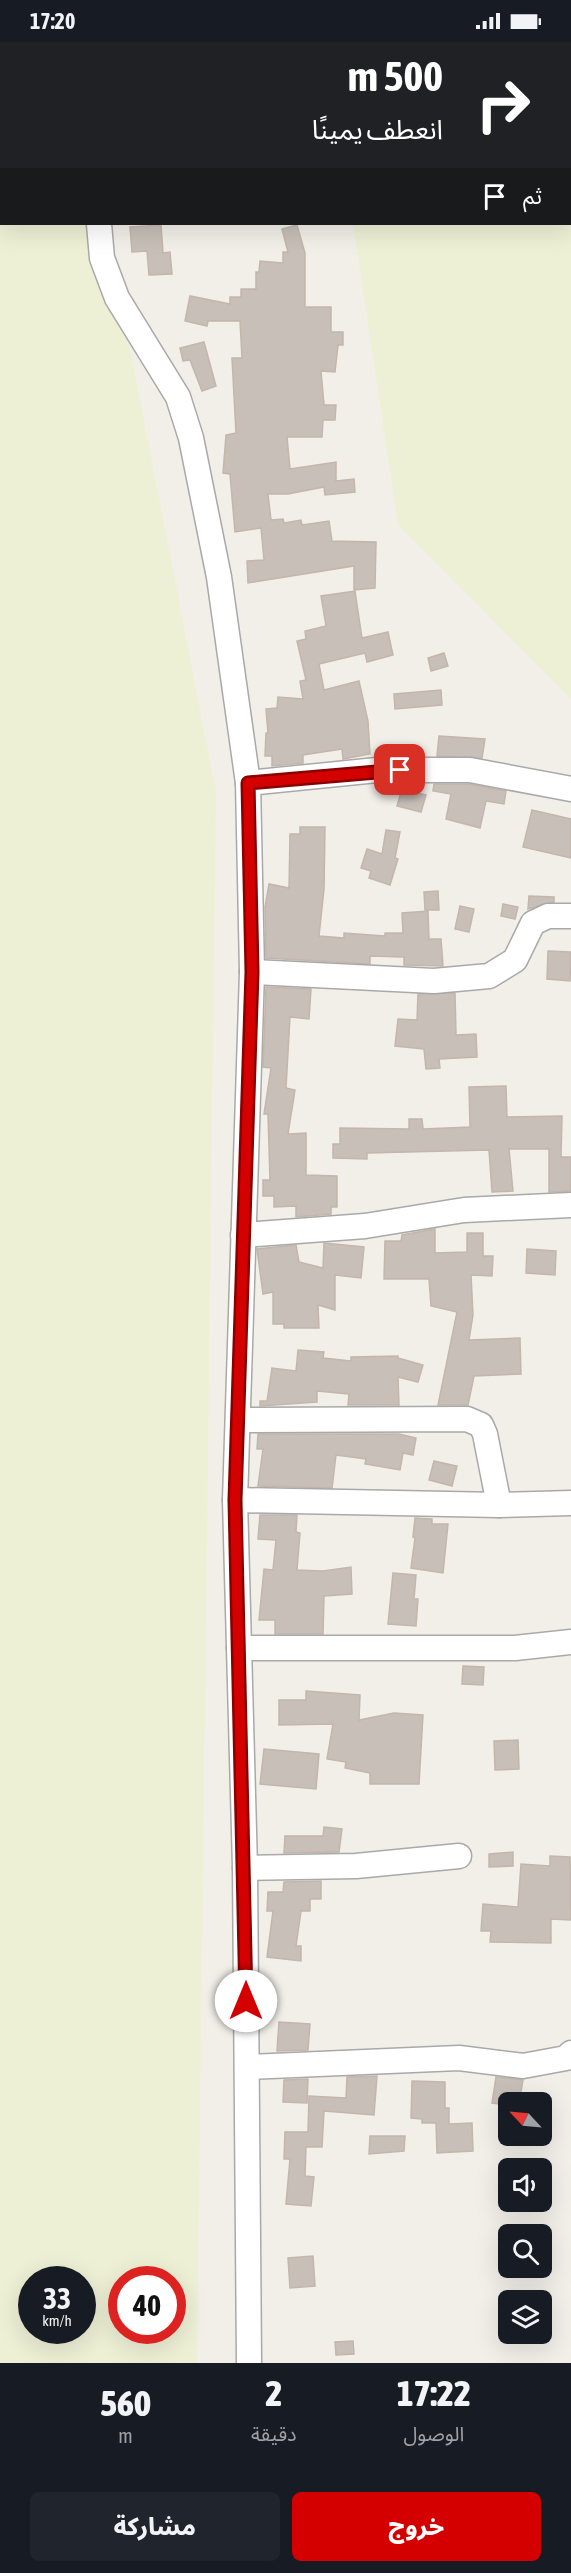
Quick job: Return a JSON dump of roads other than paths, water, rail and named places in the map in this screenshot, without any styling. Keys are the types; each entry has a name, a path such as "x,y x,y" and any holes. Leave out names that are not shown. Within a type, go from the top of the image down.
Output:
{"street":[{"path":"99,225 102,258 117,298 178,397 191,438 219,577 248,783 252,972 235,1500 245,1868 249,2363"},
{"path":"248,783 377,770 470,770 571,789"},
{"path":"252,972 434,981 489,976 515,960 533,923 548,916 571,916"},
{"path":"243,1236 365,1226 464,1210 571,1205"},
{"path":"238,1420 467,1419 481,1425 485,1434 499,1505"},
{"path":"235,1500 499,1505 571,1503"},
{"path":"239,1648 515,1648 571,1642"},
{"path":"245,1868 357,1866 459,1856"},
{"path":"247,2067 459,2058 523,2066 566,2058 571,2053"}]}
